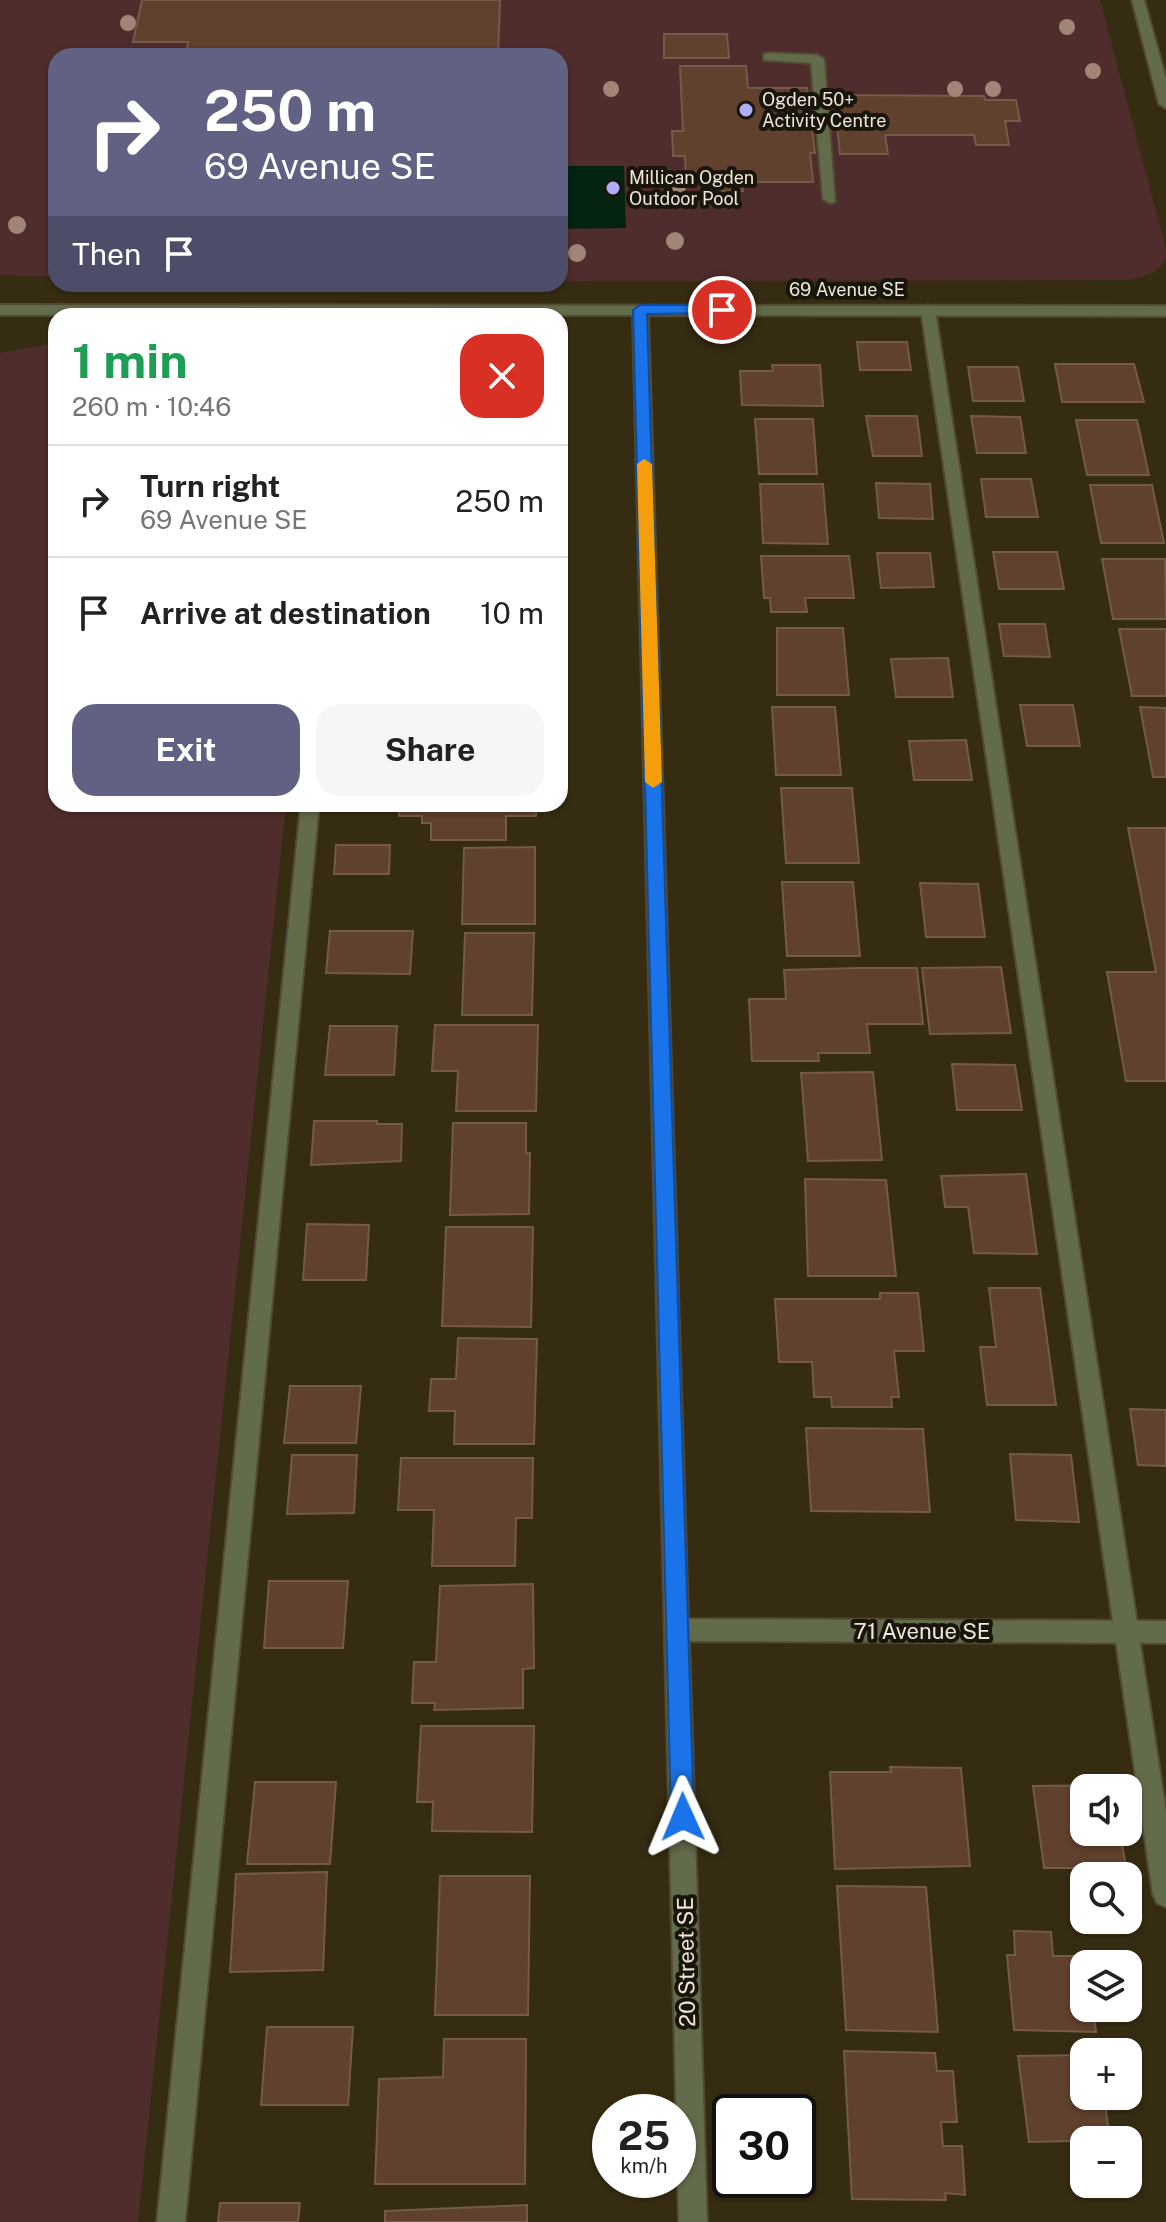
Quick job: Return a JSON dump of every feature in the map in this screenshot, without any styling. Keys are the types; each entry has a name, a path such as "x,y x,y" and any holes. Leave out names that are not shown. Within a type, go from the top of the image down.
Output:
{"street":[{"path":"1138,0 1166,104"},
{"path":"769,57 817,59 830,199"},
{"name":"69 Avenue SE","path":"0,310 48,310"},
{"name":"20 Street SE","path":"640,310 693,2222"},
{"path":"928,310 1166,1894"},
{"name":"69 Avenue SE","path":"568,311 1166,311"},
{"path":"171,2222 309,812"},
{"name":"71 Avenue SE","path":"678,1630 1166,1632"}],"shaded area":[{"path":"0,0 1100,0 1166,249 1166,259 1154,273 1129,280 568,281 568,48 48,48 48,277 0,275"},
{"path":"568,166 624,166 626,228 568,229"},
{"path":"48,344 48,812 285,812 138,2222 0,2222 0,353"}],"building":[{"path":"142,0 500,0 498,48 187,48 188,42 133,42"},
{"path":"664,34 727,34 729,58 664,58"},
{"name":"Ogden 50+ Activity Centre","path":"680,66 746,66 748,88 807,88 815,153 810,153 813,182 742,182 743,191 716,191 715,182 686,182 685,156 673,156 672,131 683,131"},
{"path":"834,95 984,96 985,100 1016,100 1020,121 1005,121 1009,145 976,145 974,135 885,135 888,154 840,154"},
{"path":"857,342 907,342 911,370 860,370"},
{"path":"1055,364 1134,364 1144,402 1062,402"},
{"path":"772,365 820,365 823,406 742,405 740,371 773,371"},
{"path":"968,367 1018,367 1024,401 973,401"},
{"path":"866,416 917,416 922,456 873,456"},
{"path":"971,416 1020,417 1026,453 977,453"},
{"path":"755,419 813,419 817,474 759,474"},
{"path":"1076,420 1137,420 1149,475 1087,475"},
{"path":"981,479 1031,479 1038,517 986,517"},
{"path":"876,483 930,484 933,519 879,518"},
{"path":"760,484 823,484 828,544 763,543"},
{"path":"1090,485 1152,485 1164,543 1101,543"},
{"path":"993,552 1057,552 1064,589 999,589"},
{"path":"877,553 930,553 934,587 881,588"},
{"path":"761,556 849,556 854,598 805,598 807,612 771,612 770,598 764,598"},
{"path":"1102,559 1165,559 1166,619 1113,619"},
{"path":"999,624 1045,624 1050,657 1004,656"},
{"path":"777,628 843,628 849,695 777,695"},
{"path":"1119,629 1166,629 1166,696 1132,696"},
{"path":"948,658 953,697 896,697 891,659"},
{"path":"1020,705 1073,705 1080,746 1027,746"},
{"path":"772,707 835,707 841,775 776,775"},
{"path":"1140,707 1166,708 1166,777 1153,777"},
{"path":"966,740 972,780 914,780 909,741"},
{"path":"781,788 852,788 859,863 786,863"},
{"path":"399,812 536,812 536,816 506,816 506,840 431,840 431,823 422,823 422,816 399,816"},
{"path":"1128,828 1166,828 1166,1081 1126,1081 1107,972 1156,972"},
{"path":"336,845 390,845 389,874 334,874"},
{"path":"535,847 535,924 462,924 464,848"},
{"path":"782,882 853,882 860,956 787,956"},
{"path":"920,883 978,884 985,937 926,937"},
{"path":"330,931 413,931 410,974 326,973"},
{"path":"465,933 534,933 532,1015 462,1015"},
{"path":"1001,967 1011,1033 930,1034 922,968"},
{"path":"917,968 923,1024 867,1024 870,1053 818,1053 819,1061 752,1061 749,999 786,999 784,970"},
{"path":"435,1025 538,1025 536,1111 456,1111 458,1071 432,1071"},
{"path":"330,1026 397,1026 394,1075 325,1075"},
{"path":"952,1064 1015,1065 1022,1110 957,1110"},
{"path":"873,1072 882,1160 808,1161 801,1073"},
{"path":"314,1121 402,1124 401,1161 311,1165"},
{"path":"453,1123 526,1123 526,1153 530,1153 529,1214 450,1215"},
{"path":"1026,1174 1037,1254 974,1253 968,1207 945,1207 941,1176"},
{"path":"805,1179 886,1180 896,1276 808,1276"},
{"path":"307,1224 369,1225 366,1280 303,1280"},
{"path":"446,1227 533,1227 531,1327 442,1326"},
{"path":"989,1288 1040,1288 1056,1405 987,1405 980,1347 996,1347"},
{"path":"880,1293 918,1293 924,1351 894,1351 899,1397 891,1397 892,1407 832,1407 831,1397 814,1397 812,1362 779,1362 775,1299 880,1299"},
{"path":"458,1338 537,1339 534,1444 454,1444 455,1411 429,1411 431,1379 456,1379"},
{"path":"290,1386 361,1386 356,1443 284,1443"},
{"path":"1130,1409 1166,1410 1166,1466 1138,1465"},
{"path":"806,1428 923,1429 930,1512 811,1511"},
{"path":"1010,1454 1071,1455 1079,1522 1016,1520"},
{"path":"292,1455 357,1455 354,1513 287,1514"},
{"path":"401,1458 533,1458 532,1518 516,1518 515,1566 432,1566 434,1510 398,1510"},
{"path":"269,1581 348,1581 343,1648 264,1648"},
{"path":"533,1584 534,1668 523,1669 523,1708 434,1710 435,1703 412,1703 414,1662 436,1662 440,1586"},
{"path":"421,1726 534,1726 532,1832 432,1831 433,1802 417,1802"},
{"path":"890,1767 961,1768 970,1866 835,1869 830,1772 891,1772"},
{"path":"255,1782 336,1782 330,1864 247,1864"},
{"path":"1033,1786 1070,1786 1070,1846 1122,1846 1125,1862 1070,1862 1070,1868 1044,1868"},
{"path":"327,1872 323,1970 230,1972 236,1874"},
{"path":"440,1876 530,1876 528,2015 435,2015"},
{"path":"837,1886 926,1887 938,2032 846,2030"},
{"path":"1014,1931 1051,1932 1053,1956 1070,1956 1070,2022 1095,2022 1096,2032 1014,2030 1007,1955 1015,1955"},
{"path":"267,2027 353,2027 348,2105 261,2105"},
{"path":"444,2039 526,2039 525,2184 375,2184 379,2079 443,2077"},
{"path":"844,2051 935,2053 937,2071 953,2071 957,2122 941,2122 943,2146 962,2146 965,2195 945,2193 946,2200 852,2199"},
{"path":"1070,2055 1070,2110 1106,2110 1108,2126 1070,2126 1070,2141 1029,2142 1018,2056"},
{"path":"220,2203 300,2203 298,2222 218,2222"},
{"path":"527,2205 527,2222 385,2222 385,2211"}],"slow traffic":[{"path":"644,464 653,782"}],"place":[{"name":"Ogden 50+ Activity Centre","path":"746,110"},
{"name":"Millican Ogden Outdoor Pool","path":"613,188"}],"route":[{"path":"683,1817 640,310 722,310"}]}
